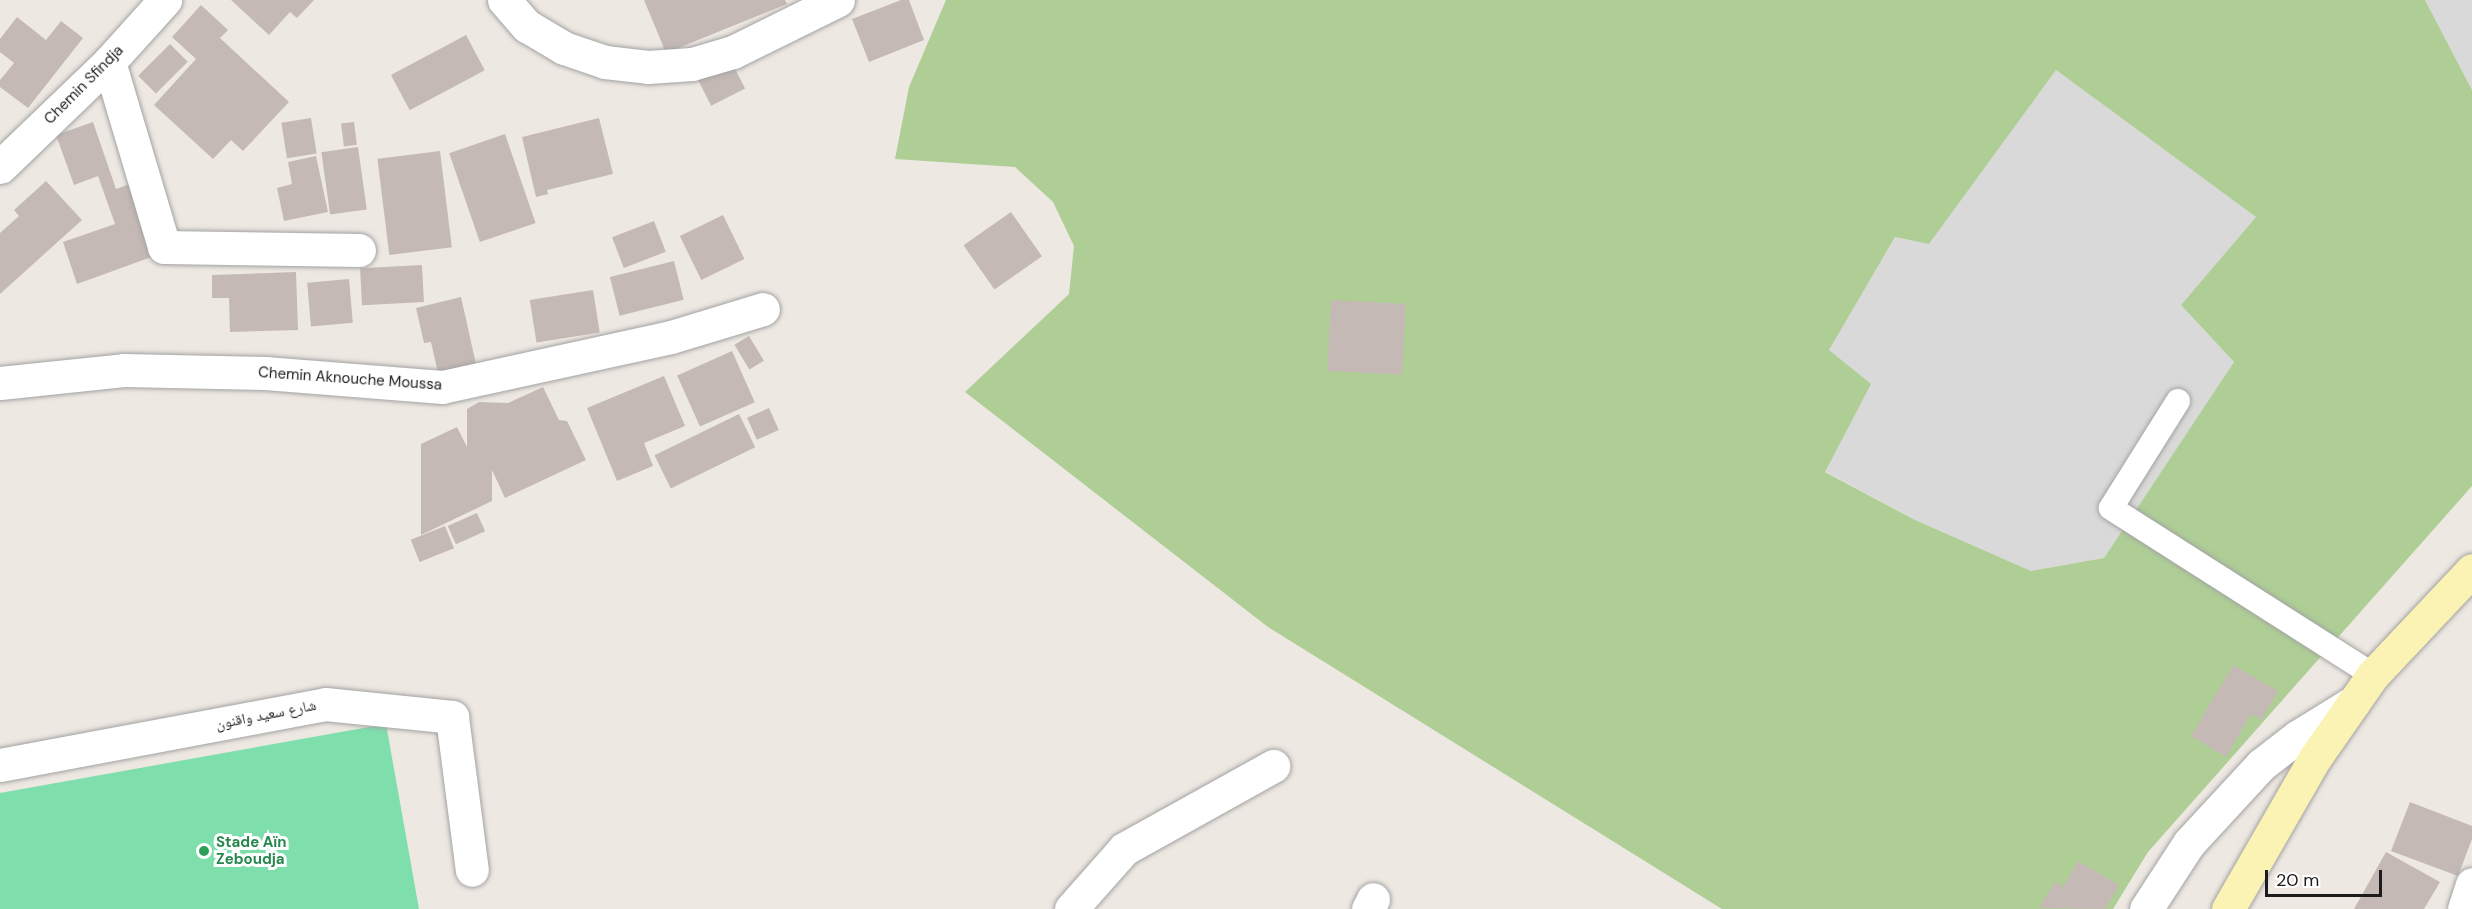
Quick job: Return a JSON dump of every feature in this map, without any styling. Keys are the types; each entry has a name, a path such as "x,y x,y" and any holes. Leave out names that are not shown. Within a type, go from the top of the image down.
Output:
{"main road":[{"path":"2228,909 2283,809 2373,675 2472,570"}],"street":[{"name":"Chemin Sfindja","path":"0,167 109,62 165,0"},
{"path":"504,0 527,26 564,48 605,62 648,67 692,64 733,52 838,0"},
{"path":"109,62 164,248 359,250"},
{"name":"Chemin Aknouche Moussa","path":"0,383 123,370 265,374 442,387 671,336 763,309"},
{"path":"2146,909 2189,843 2261,765 2297,736 2354,702"},
{"name":"شارع سعيد واقنون","path":"0,765 325,704 452,717 472,870"},
{"path":"1071,909 1124,849 1273,766"},
{"path":"2464,909 2472,884"}],"lane":[{"path":"2178,401 2111,508 2373,675"}],"shaded area":[{"path":"2425,0 2472,0 2472,90"},
{"path":"2056,70 2256,217 2181,305 2234,362 2104,558 2031,571 1915,520 1825,471 1870,384 1828,350 1895,237 1929,244"}],"green space":[{"path":"946,0 2425,0 2472,90 2472,486 2148,852 2113,909 1722,909 1268,627 965,392 1069,294 1074,246 1053,202 1015,167 895,159 909,87","holes":["2056,70 2256,217 2181,305 2234,362 2104,558 2031,571 1915,520 1825,472 1871,384 1829,350 1895,237 1929,244"]},
{"name":"Stade Aïn Zeboudja","path":"386,724 419,909 0,909 0,793"}],"building":[{"path":"231,0 314,0 297,18 290,12 269,35"},
{"path":"644,0 785,0 787,4 666,53"},
{"path":"901,0 909,0 924,40 869,62 852,19"},
{"path":"201,5 228,30 220,38 289,102 243,151 231,140 213,159 154,105 196,59 172,37"},
{"path":"17,17 46,40 61,21 83,38 28,108 0,87 0,80 14,63 0,52 0,39"},
{"path":"466,35 485,70 410,110 391,75"},
{"path":"170,44 188,62 156,93 138,76"},
{"path":"731,61 745,89 711,106 697,78"},
{"path":"311,118 317,154 287,158 281,123"},
{"path":"599,118 613,174 547,190 548,194 536,197 522,137"},
{"path":"93,122 116,189 132,183 157,255 77,284 63,242 115,224 98,176 74,185 56,135"},
{"path":"354,122 357,145 344,146 341,124"},
{"path":"505,134 536,223 480,242 449,153"},
{"path":"358,147 367,209 330,215 321,152"},
{"path":"440,151 452,247 389,255 377,159"},
{"path":"316,156 328,212 284,221 277,188 292,184 288,162"},
{"path":"46,181 82,220 0,294 0,233 19,216 14,210"},
{"path":"1011,212 1042,256 994,290 963,245"},
{"path":"723,215 744,259 701,280 680,236"},
{"path":"654,221 666,252 624,268 612,237"},
{"path":"674,261 684,300 620,316 610,277"},
{"path":"422,265 424,302 362,305 360,268"},
{"path":"296,272 298,330 230,332 229,298 212,298 212,275"},
{"path":"349,279 353,323 311,326 307,283"},
{"path":"593,290 600,332 537,342 530,300"},
{"path":"461,297 476,364 438,373 431,342 424,343 416,308"},
{"path":"1331,300 1406,304 1402,375 1327,371"},
{"path":"749,336 764,361 749,370 734,345"},
{"path":"732,351 755,402 700,427 677,375"},
{"path":"664,376 685,426 644,443 653,466 617,481 587,408"},
{"path":"543,387 559,420 567,421 586,460 505,498 492,470 492,501 421,535 421,444 457,427 467,447 467,409 479,402 508,403"},
{"path":"769,408 779,430 757,440 747,418"},
{"path":"739,414 755,447 671,488 655,455"},
{"path":"477,513 485,531 456,544 448,526"},
{"path":"445,526 454,548 420,562 411,540"},
{"path":"2233,665 2278,691 2261,720 2251,714 2226,757 2191,736"},
{"path":"2410,802 2472,826 2472,839 2458,876 2391,851"},
{"path":"2386,852 2440,882 2424,909 2354,909"},
{"path":"2078,861 2119,885 2105,909 2039,908 2055,881 2063,887"}],"place":[{"name":"Stade Aïn Zeboudja","path":"204,851"}]}
